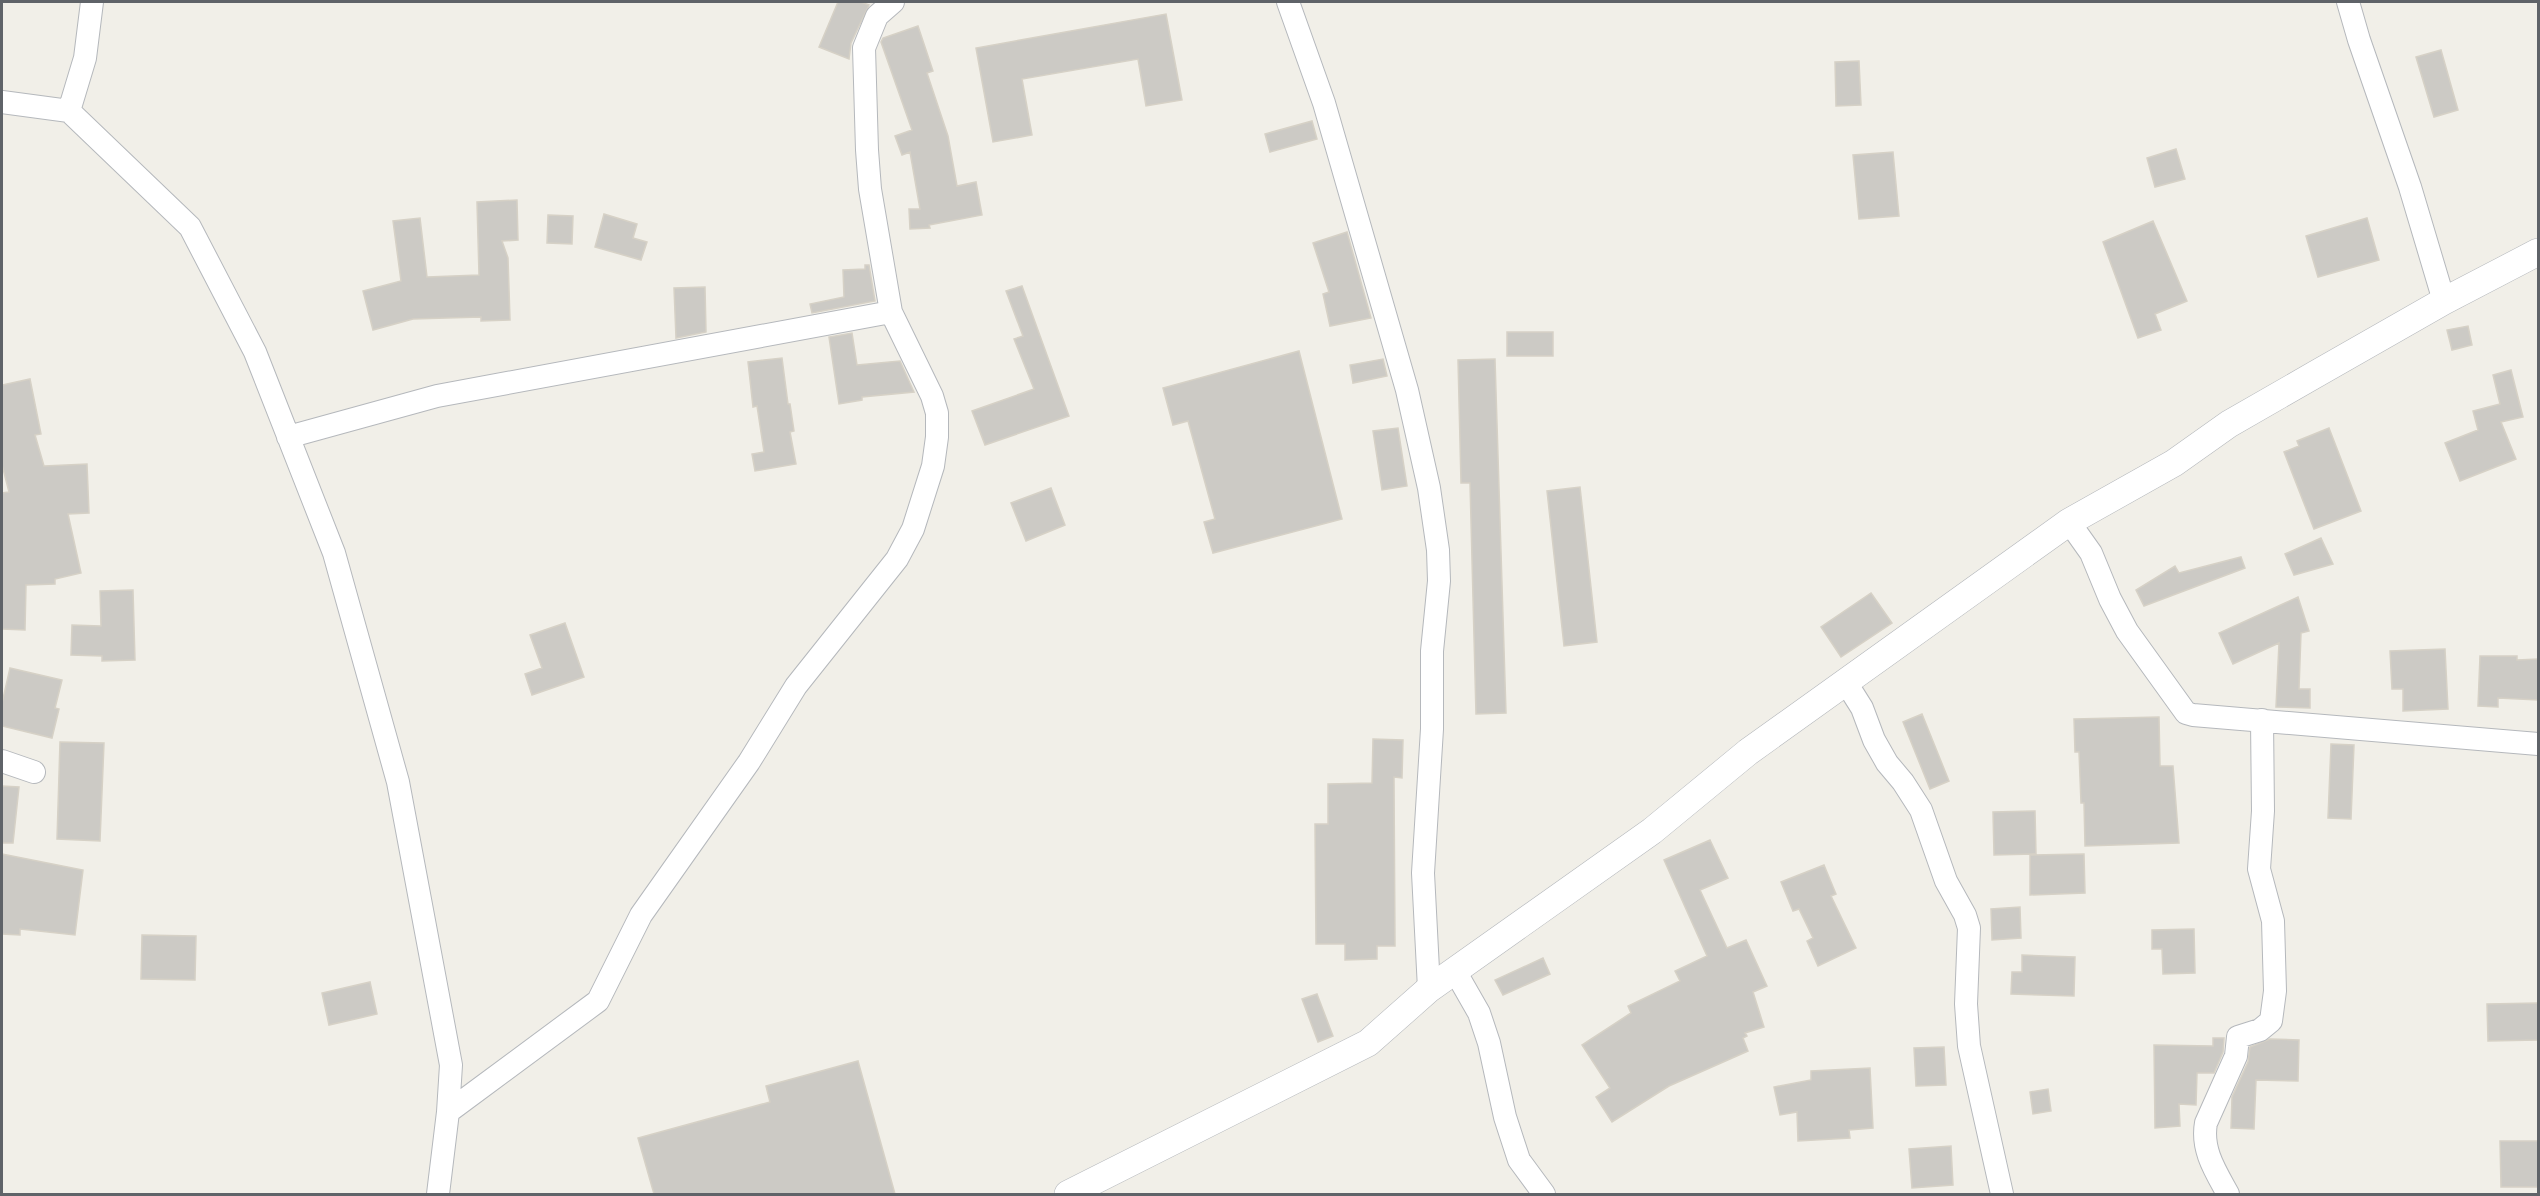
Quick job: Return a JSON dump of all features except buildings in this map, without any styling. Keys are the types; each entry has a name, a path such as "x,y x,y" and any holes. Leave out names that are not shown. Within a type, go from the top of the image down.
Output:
{"street":[{"path":"69,111 85,58 92,2"},
{"path":"448,1112 598,1001 641,915 749,762 796,686 897,560 913,529 933,466 937,437 937,413 932,396 891,312 870,189 864,48 877,16 893,2"},
{"path":"1288,2 1324,103 1407,390 1429,488 1438,550 1439,581 1432,651 1432,729 1424,873 1429,989"},
{"path":"2348,2 2358,40 2410,187 2444,301"},
{"path":"2,102 69,111 190,227 255,352 334,554 398,782 451,1065 438,1194"},
{"path":"1068,1194 1368,1043 1429,989 1652,831 1706,789 1748,752 2069,522 2174,463 2229,424 2444,301 2538,252"},
{"path":"288,437 437,396 891,312"},
{"path":"2069,522 2091,553 2110,599 2127,631 2186,713 2538,744"},
{"path":"1845,681 1862,708 1874,740 1887,763 1903,782 1921,810 1946,880 1965,915 1969,928 1966,1004 1969,1046 2002,1194"},
{"path":"2228,1194 2208,1157 2204,1135 2206,1123 2236,1056 2238,1037 2260,1030 2271,1021 2275,991 2273,921 2259,869 2263,810 2262,720"},
{"path":"2,760 34,772"},
{"path":"1455,971 1479,1013 1489,1043 1505,1117 1519,1160 1544,1194"}]}
